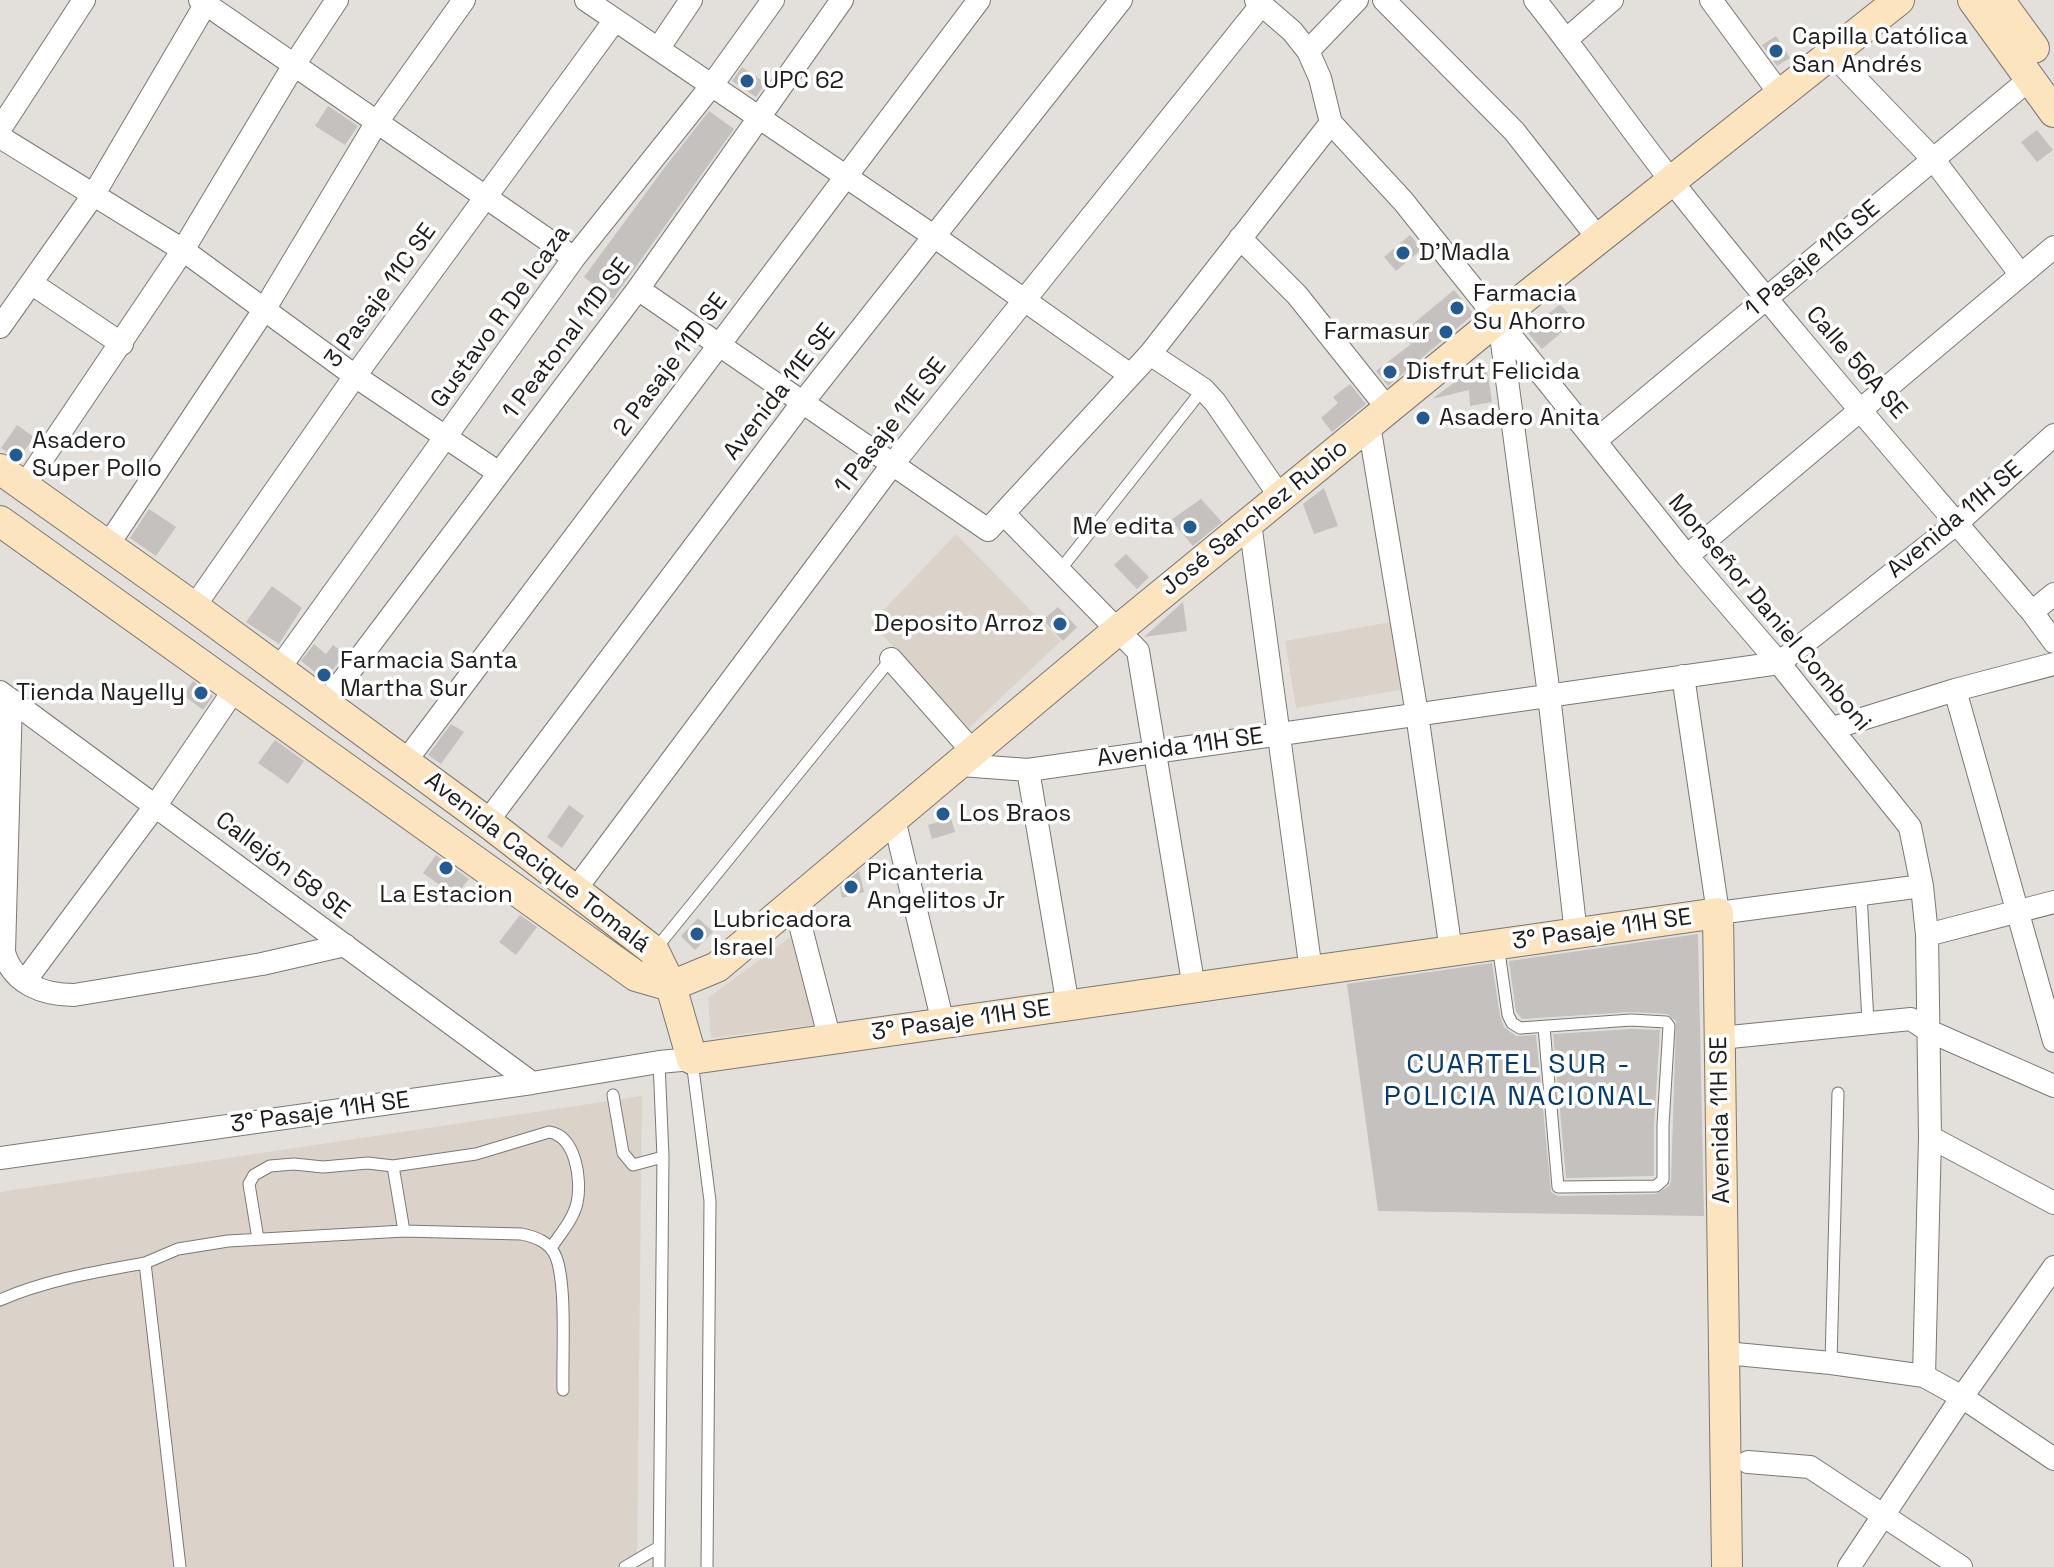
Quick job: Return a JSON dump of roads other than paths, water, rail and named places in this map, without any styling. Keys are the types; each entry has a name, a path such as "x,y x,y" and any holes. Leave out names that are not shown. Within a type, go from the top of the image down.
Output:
{"main road":[{"name":"José Sanchez Rubio","path":"671,986 717,967 1118,630 1499,318 1899,0"},
{"path":"1973,0 2042,76"},
{"path":"2010,5 2042,76 2054,112"},
{"name":"Avenida Cacique Tomalá","path":"12,478 487,822 654,951 671,986"},
{"name":"Avenida Cacique Tomalá","path":"0,521 636,976 671,986"},
{"name":"3° Pasaje 11H SE","path":"692,1059 1718,913"},
{"name":"Avenida 11H SE","path":"1718,913 1727,1567"},
{"path":"671,986 692,1059"}],"street":[{"path":"0,129 84,0"},
{"path":"12,478 122,344 337,0"},
{"path":"108,545 264,310 377,122 464,0"},
{"path":"586,0 935,237 1129,374"},
{"path":"658,49 691,0"},
{"name":"Gustavo R De Icaza","path":"278,670 574,258 712,85 773,0"},
{"name":"1 Peatonal 11D SE","path":"325,704 638,289 842,0"},
{"name":"2 Pasaje 11D SE","path":"405,762 979,0"},
{"name":"Avenida 11E SE","path":"487,822 803,402 1121,0"},
{"path":"1308,51 1357,0"},
{"path":"1384,0 1514,131 1598,238"},
{"name":"Calle 56A SE","path":"1535,0 1671,181 1766,299 1862,409 2054,642"},
{"path":"1567,39 1612,0"},
{"path":"1711,0 1780,94"},
{"path":"0,327 94,194 205,1 574,258"},
{"name":"Monseñor Daniel Comboni","path":"1259,2 1292,31 1308,51 1320,78 1331,123 1403,201 1687,556 1833,728 1910,827 1922,886 1927,935 1930,1137 1924,1376"},
{"name":"1 Pasaje 11E SE","path":"575,890 892,465 1259,2"},
{"name":"3 Pasaje 11C SE","path":"194,607 355,376 615,20"},
{"path":"1831,53 1933,159 2021,275"},
{"name":"1 Pasaje 11G SE","path":"1595,441 1933,159 2042,76"},
{"path":"996,522 1150,354 1331,123"},
{"path":"0,137 183,250 355,376 499,473"},
{"path":"1240,238 1297,295 1378,417 1451,951"},
{"path":"1687,556 2054,247"},
{"path":"31,283 122,344"},
{"path":"638,289 892,465 996,522 1060,570 1138,651 1194,988"},
{"path":"1499,318 1549,695 1576,934"},
{"path":"1150,354 1203,389 1215,402 1281,498"},
{"name":"Avenida 11H SE","path":"968,759 1028,770 1779,663 1957,523 2054,435"},
{"path":"1250,523 1311,971"},
{"path":"2032,612 2054,594"},
{"path":"891,659 968,759"},
{"path":"1833,728 1955,690 2054,664"},
{"name":"Avenida 11H SE","path":"1683,676 1718,913"},
{"path":"25,981 156,805 234,690"},
{"path":"1955,690 2054,1041"},
{"path":"5,696 4,952 7,964 25,981 46,994 74,995 262,964 345,945"},
{"name":"Callejón 58 SE","path":"5,696 532,1083"},
{"path":"1028,770 1068,1006"},
{"path":"894,819 943,1023"},
{"name":"3° Pasaje 11H SE","path":"1718,913 1922,886"},
{"path":"794,901 830,1040"},
{"path":"1927,935 2054,902"},
{"path":"1720,1038 1911,1019 1929,1031 2054,1086"},
{"name":"3° Pasaje 11H SE","path":"0,1158 692,1059"},
{"path":"1930,1137 2054,1203"},
{"path":"1849,1567 1962,1397 2051,1280"},
{"path":"1725,1353 1924,1376 1962,1397 2054,1459"},
{"path":"1748,1462 1810,1467 1961,1567"}],"lane":[{"path":"1060,570 1203,389"},
{"path":"636,976 891,659"},
{"path":"1861,893 1868,1022"},
{"path":"1498,945 1505,1000 1512,1023 1520,1028 1631,1020 1666,1022 1669,1026 1663,1180 1656,1186 1558,1187 1544,1027"},
{"path":"692,1059 710,1201 707,1567"},
{"path":"659,1062 663,1157 659,1567"},
{"path":"1831,1363 1838,1093"},
{"path":"613,1095 623,1153 628,1160 633,1165 663,1157"},
{"path":"258,1239 249,1184 254,1175 270,1166 294,1164 323,1167 368,1163 393,1166 476,1154 549,1132 558,1133 570,1146 576,1170 577,1202 551,1248"},
{"path":"393,1166 404,1231"},
{"path":"0,1300 53,1281 145,1263 178,1249 228,1241 404,1231 521,1234 538,1237 556,1257 561,1283 563,1390"},
{"path":"145,1263 180,1567"},
{"path":"625,1567 659,1547"}],"place":[{"name":"Capilla Católica San Andrés","path":"1776,51"},
{"name":"UPC 62","path":"747,81"},
{"name":"D'Madla","path":"1403,253"},
{"name":"Farmacia Su Ahorro","path":"1457,308"},
{"name":"Farmasur","path":"1446,332"},
{"name":"Disfrut Felicida","path":"1390,372"},
{"name":"Asadero Anita","path":"1423,418"},
{"name":"Asadero Super Pollo","path":"16,455"},
{"name":"Me edita","path":"1190,527"},
{"name":"Deposito Arroz","path":"1060,624"},
{"name":"Farmacia Santa Martha Sur","path":"324,675"},
{"name":"Tienda Nayelly","path":"201,693"},
{"name":"Los Braos","path":"943,814"},
{"name":"La Estacion","path":"446,868"},
{"name":"Picanteria Angelitos Jr","path":"851,887"},
{"name":"Lubricadora Israel","path":"697,934"}],"district":[{"name":"CUARTEL SUR - POLICIA NACIONAL","path":"1519,1081"}]}
